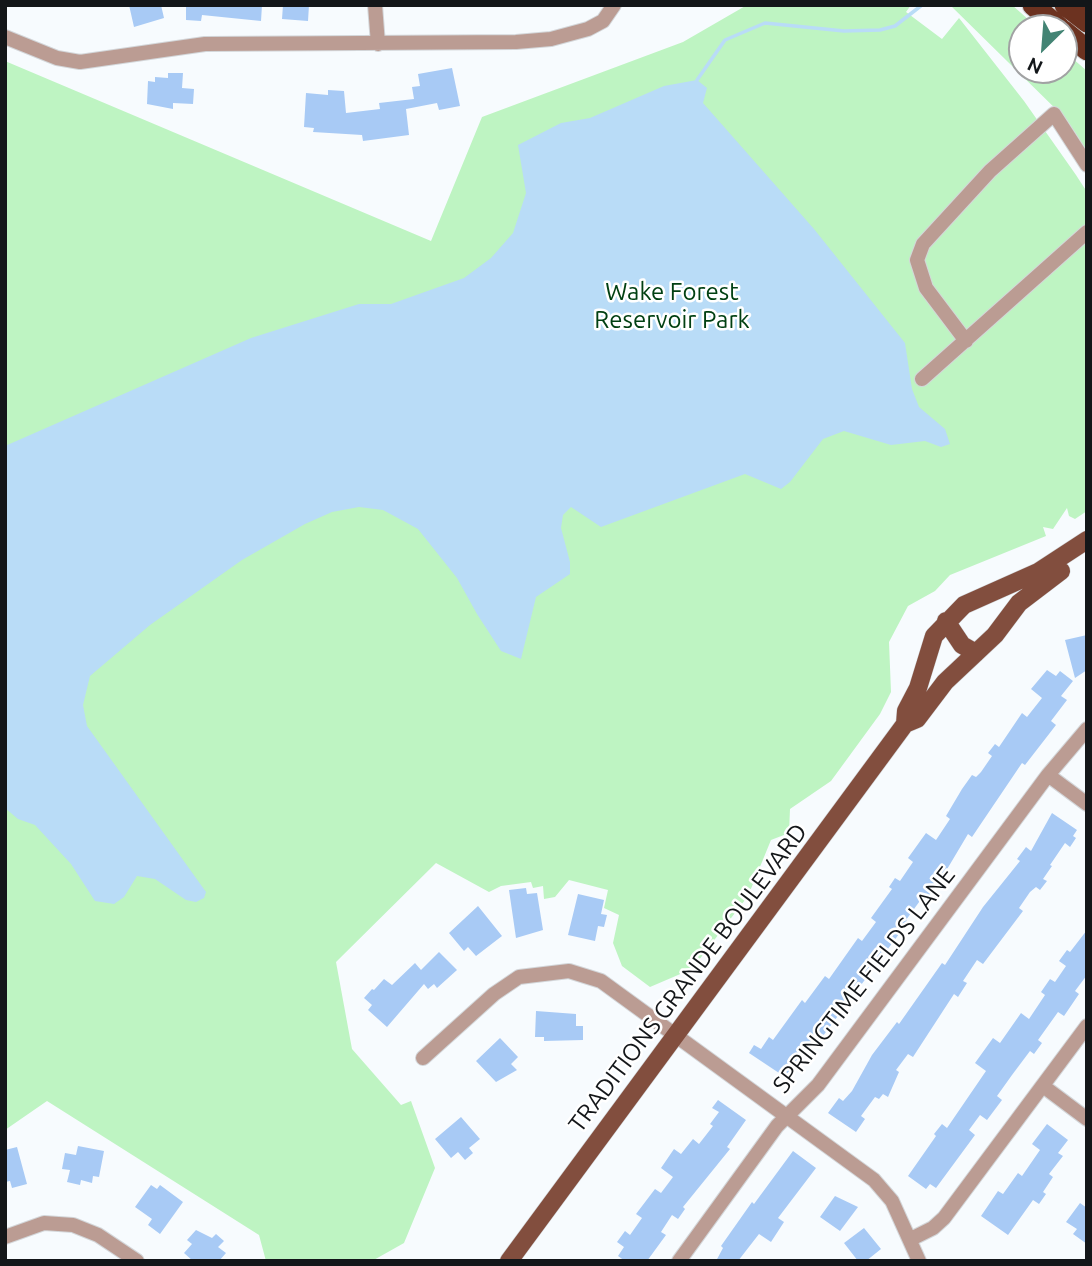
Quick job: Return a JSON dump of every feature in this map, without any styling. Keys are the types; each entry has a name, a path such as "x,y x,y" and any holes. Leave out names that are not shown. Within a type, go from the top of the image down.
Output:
{"highway":[{"path":"1065,5 1087,22"}],"main road":[{"name":"TRADITIONS GRANDE BOULEVARD","path":"905,724 906,711 918,688 931,642 946,621 975,598 1038,572 1087,540"},
{"name":"TRADITIONS GRANDE BOULEVARD","path":"509,1261 905,724 917,719 945,682 976,653 1031,592 1087,553"},
{"path":"946,621 961,645 976,653"}],"street":[{"path":"376,5 378,44"},
{"path":"5,37 57,58 80,62 205,44 516,42 551,38 588,29 603,20 614,5"},
{"path":"966,341 926,288 917,260 923,244 990,171 1054,114 1087,165"},
{"path":"922,379 1087,232"},
{"name":"SPRINGTIME FIELDS LANE","path":"679,1261 786,1117 818,1086 1048,775 1087,729"},
{"path":"1048,775 1087,804"},
{"path":"423,1058 519,976 569,971 601,981 874,1180 892,1201 919,1261"},
{"path":"911,1239 939,1224 1087,1026"},
{"path":"1043,1087 1087,1119"},
{"path":"5,1237 44,1223 73,1225 98,1235 137,1261"}],"green space":[{"name":"Wake Forest Reservoir Park","path":"747,5 911,5 906,12 942,39 959,18 1008,84 1024,101 1087,192 1087,511 1075,519 1069,516 1067,508 1053,529 1043,527 1046,536 950,575 935,591 908,606 889,642 891,692 880,714 831,781 790,809 789,833 771,840 748,896 692,969 650,987 622,966 613,943 619,915 604,908 608,890 569,880 555,897 544,899 543,886 533,888 531,882 501,886 489,892 436,863 336,962 352,1049 401,1105 411,1101 435,1168 404,1243 372,1261 266,1261 259,1235 47,1101 5,1130 5,61 431,241 482,117 683,42"},
{"path":"950,5 1012,5 1022,14 1008,14 1008,62"},
{"path":"1078,63 1087,71 1087,151 1067,120 1030,84 1078,84"}],"water":[{"path":"697,80 707,88 703,103 814,229 905,343 912,389 919,407 945,429 950,444 941,447 925,441 891,445 844,431 823,439 790,482 781,489 745,474 601,527 571,507 563,515 561,528 570,562 570,574 536,597 521,659 501,651 457,578 418,529 383,510 359,507 332,512 305,524 242,560 150,625 90,676 83,705 87,726 206,892 204,898 196,902 186,900 155,879 137,876 124,897 114,904 95,901 71,864 35,825 18,819 5,808 5,446 251,338 359,304 391,304 464,278 491,258 513,233 526,193 518,145 561,123 590,118 664,86"}],"building":[{"path":"129,5 161,5 164,18 134,27"},
{"path":"186,5 262,5 261,21 202,15 201,21 186,20"},
{"path":"283,5 309,5 308,21 282,19"},
{"path":"452,68 460,106 439,110 437,103 406,109 409,135 363,141 362,135 313,132 314,128 304,127 306,93 328,95 328,90 344,91 346,113 380,109 379,103 414,99 412,87 420,86 418,74"},
{"path":"168,73 183,73 182,88 194,89 193,104 173,103 173,109 147,104 148,81 155,82 155,77 168,78"},
{"path":"1087,635 1087,670 1075,678 1065,640"},
{"path":"1047,670 1056,676 1060,671 1073,681 1061,696 1067,700 1051,721 1056,725 1025,765 1022,763 972,837 968,834 940,881 925,901 922,898 906,920 908,922 814,1048 808,1043 785,1077 749,1053 754,1045 761,1049 769,1037 773,1040 802,1000 805,1003 825,976 829,979 858,938 862,941 876,922 871,918 892,889 889,887 895,878 900,881 913,862 908,858 926,833 936,840 950,819 946,816 962,789 972,775 976,777 981,772 992,756 988,753 995,744 999,747 1022,713 1027,717 1042,698 1031,689"},
{"path":"1052,813 1077,830 1073,836 1076,838 1070,847 1065,843 1043,879 1047,881 1040,890 1036,887 1030,892 1019,908 1023,911 983,964 977,960 963,981 967,983 958,997 954,994 913,1057 908,1054 896,1070 899,1072 888,1097 883,1094 879,1099 875,1097 861,1116 865,1119 856,1132 828,1113 839,1098 843,1101 852,1091 872,1055 897,1022 899,1024 942,963 945,965 983,907 1020,861 1017,859 1026,847 1031,851"},
{"path":"526,888 527,894 537,893 543,930 516,938 509,890"},
{"path":"578,894 604,900 601,914 607,915 604,927 598,926 595,941 568,935"},
{"path":"478,906 502,936 476,956 468,947 464,951 449,933"},
{"path":"1087,930 1087,975 1075,991 1079,994 1064,1016 1058,1012 1038,1040 1042,1043 1034,1054 1030,1051 997,1096 1002,1100 987,1120 980,1115 969,1130 975,1135 936,1188 930,1184 926,1189 908,1176 936,1136 934,1134 942,1124 947,1128 986,1071 975,1063 993,1038 1000,1043 1021,1013 1029,1019 1045,995 1041,992 1050,979 1055,982 1066,966 1059,961 1067,950 1070,952"},
{"path":"439,952 457,970 437,988 434,984 428,989 424,984 387,1027 368,1010 372,1005 364,998 384,979 392,985 415,963 421,970"},
{"path":"536,1011 576,1014 576,1026 583,1026 583,1040 544,1041 544,1037 535,1037"},
{"path":"500,1038 518,1057 511,1064 517,1070 496,1082 476,1061"},
{"path":"718,1100 746,1120 727,1147 730,1149 683,1207 685,1209 678,1219 672,1215 661,1232 666,1235 647,1261 625,1261 618,1256 624,1247 617,1242 625,1231 630,1235 642,1218 636,1214 655,1189 661,1193 673,1177 661,1168 674,1149 681,1154 693,1139 699,1144 713,1126 710,1124 719,1112 712,1108"},
{"path":"461,1117 480,1139 469,1148 473,1153 465,1160 458,1152 451,1158 435,1139"},
{"path":"1047,1124 1068,1140 1058,1153 1063,1156 1049,1174 1053,1177 1043,1192 1046,1194 1039,1204 1033,1200 1008,1235 981,1216 998,1191 1003,1194 1018,1173 1022,1176 1040,1150 1032,1144"},
{"path":"78,1146 104,1151 99,1177 93,1176 92,1183 81,1180 80,1185 67,1182 70,1170 62,1169 65,1153 76,1155"},
{"path":"17,1147 27,1184 12,1188 10,1181 5,1182 5,1150"},
{"path":"793,1151 816,1168 778,1218 784,1222 771,1242 759,1234 738,1261 716,1261 723,1248 721,1246"},
{"path":"151,1185 157,1189 160,1185 183,1202 160,1234 148,1225 152,1219 135,1207"},
{"path":"835,1196 858,1207 840,1231 820,1217"},
{"path":"1080,1203 1087,1208 1087,1244 1073,1234 1077,1229 1066,1222"},
{"path":"864,1228 881,1249 866,1261 858,1261 844,1243"},
{"path":"196,1230 212,1238 216,1234 224,1241 218,1247 226,1253 219,1261 193,1261 184,1253 192,1244 187,1240"}],"waterway":[{"path":"697,80 725,40 765,23 844,31 880,30 895,26 922,5"}]}
